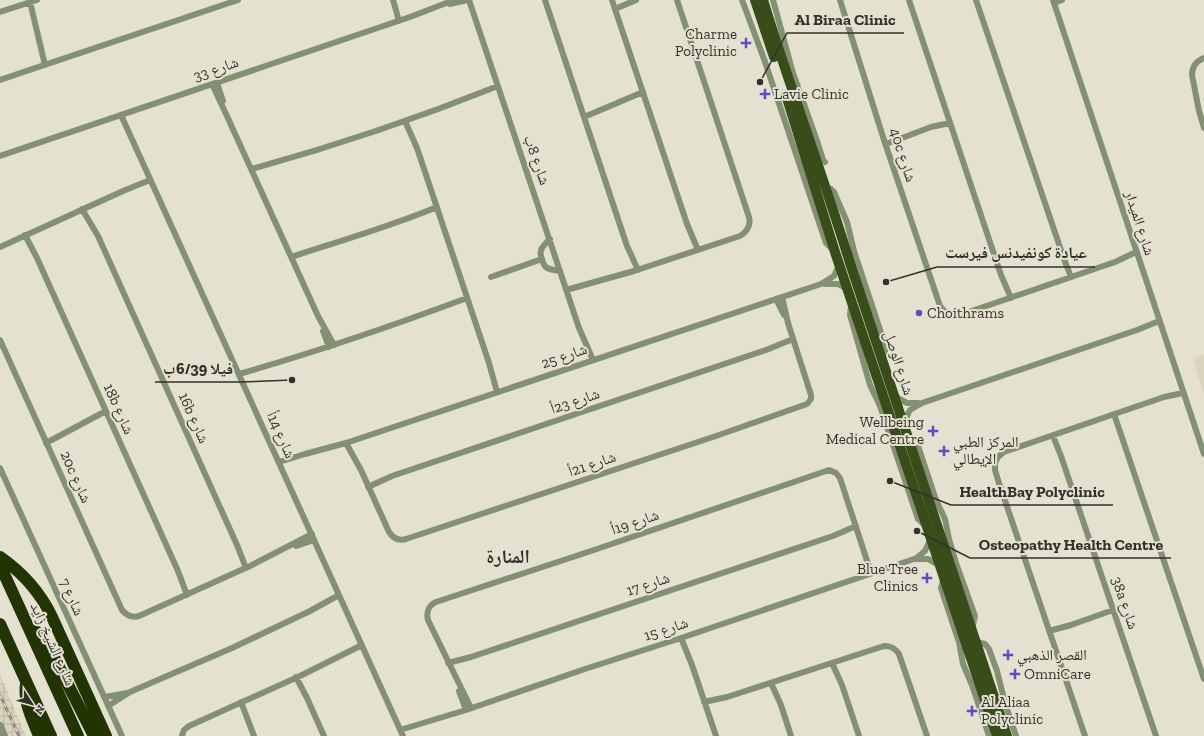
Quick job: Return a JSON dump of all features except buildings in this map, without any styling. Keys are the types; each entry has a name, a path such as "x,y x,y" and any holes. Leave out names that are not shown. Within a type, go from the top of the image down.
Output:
{"highway":[{"path":"0,557 22,575 42,599 52,617 101,734"},
{"name":"شارع الشيخ زايد","path":"0,565 78,736"},
{"path":"24,617 50,652 101,734"},
{"path":"0,624 51,736"},
{"path":"26,681 25,693 27,705 39,736"}],"main road":[{"name":"شارع الوصل","path":"754,0 785,90 835,252 997,736"},
{"name":"شارع الوصل","path":"763,0 1007,736"}],"street":[{"path":"0,12 37,0"},
{"path":"212,0 217,7"},
{"path":"216,0 217,7"},
{"path":"0,80 238,0"},
{"path":"394,0 401,20"},
{"name":"شارع 33","path":"0,156 401,20 454,0"},
{"name":"شارع 33","path":"440,6 468,0"},
{"name":"شارع 8ب","path":"468,0 591,361"},
{"path":"545,0 636,271"},
{"path":"634,0 614,4 696,250"},
{"path":"567,292 636,271 740,236 748,229 750,223 749,217 676,0"},
{"path":"742,0 764,59 826,243 835,252"},
{"path":"773,0 793,73 823,160 825,162"},
{"name":"40c شارع","path":"840,0 885,142 940,306 949,315 953,316 1009,299"},
{"path":"909,0 1009,299 1137,255"},
{"path":"976,0 1064,259 1069,278"},
{"path":"1053,2 1062,0"},
{"name":"شارع الميدار","path":"1053,2 1204,454"},
{"path":"27,3 48,64"},
{"path":"1204,58 1195,63 1192,70 1192,79 1204,128"},
{"path":"214,84 226,114 332,346"},
{"path":"253,172 278,162 408,120 499,88"},
{"path":"583,115 644,95"},
{"name":"شارع 14أ","path":"123,114 134,145 402,733"},
{"path":"408,120 499,392"},
{"path":"885,142 949,120"},
{"path":"812,150 817,141"},
{"path":"0,247 149,178"},
{"name":"16b شارع","path":"85,208 248,567"},
{"path":"292,259 438,209"},
{"name":"18b شارع","path":"27,234 189,594"},
{"path":"550,239 541,249 540,252 542,259 547,268 560,271"},
{"path":"491,277 542,259"},
{"name":"شارع 25","path":"280,465 315,451 349,442 821,284 834,276 839,264"},
{"name":"شارع 25","path":"821,284 835,283 848,290"},
{"path":"779,298 794,341"},
{"path":"240,376 468,300"},
{"path":"903,424 910,410 922,403 1160,323"},
{"name":"20c شارع","path":"0,340 122,610 129,616 136,617 189,594"},
{"name":"شارع 23أ","path":"367,484 794,341"},
{"name":"شارع 21أ","path":"367,484 389,532 395,538 400,540 406,539 805,405 809,402 811,395 794,341"},
{"path":"1085,736 995,470 996,460 1004,452 1182,390"},
{"path":"894,396 907,404 922,403"},
{"path":"45,441 107,413"},
{"path":"1116,414 1204,679"},
{"name":"38a شارع","path":"1055,435 1156,736"},
{"path":"349,442 367,484"},
{"name":"شارع 7","path":"0,468 122,736"},
{"name":"شارع 19أ","path":"449,665 427,617 428,609 436,602 826,471 834,471 840,478 857,528"},
{"path":"857,528 873,572"},
{"name":"شارع 17","path":"449,665 857,528"},
{"path":"189,594 313,537"},
{"name":"شارع 15","path":"914,559 925,551 931,538"},
{"name":"شارع 15","path":"402,733 426,721 468,709 683,638 914,559 928,559 942,571"},
{"path":"942,571 941,588 958,642 963,664 972,684 989,736"},
{"path":"108,706 130,692 232,648 340,597"},
{"path":"1050,633 1114,612"},
{"path":"683,638 716,736"},
{"path":"976,642 985,644 989,649 1016,736"},
{"path":"705,704 884,646 890,646 895,648 899,654 926,736"},
{"path":"182,736 184,730 189,726 362,647"},
{"path":"835,663 859,736"},
{"path":"449,665 468,709"},
{"path":"298,677 324,736"},
{"path":"773,683 791,736"},
{"path":"104,697 130,692"},
{"path":"239,703 254,736"},
{"path":"0,726 4,736"}],"shaded area":[{"path":"1204,354 1204,396 1193,358"},
{"path":"0,674 26,736 0,736"}],"railway":[{"path":"0,695 19,736"}],"place":[{"name":"Charme Polyclinic","path":"746,43"},
{"name":"Al Biraa Clinic","path":"760,82"},
{"name":"Lavie Clinic","path":"765,94"},
{"name":"عيادة كونفيدنس فيرست","path":"886,282"},
{"name":"Choithrams","path":"919,313"},
{"name":"فيلا 6/39ب","path":"292,380"},
{"name":"Wellbeing Medical Centre","path":"933,431"},
{"name":"المركز الطبي الإيطالي","path":"944,451"},
{"name":"HealthBay Polyclinic","path":"890,481"},
{"name":"Osteopathy Health Centre","path":"917,531"},
{"name":"Blue Tree Clinics","path":"927,578"},
{"name":"القصر الذهبي","path":"1008,655"},
{"name":"OmniCare","path":"1015,674"},
{"name":"Al Aliaa Polyclinic","path":"972,711"}],"district":[{"name":"المنارة","path":"508,556"}]}
